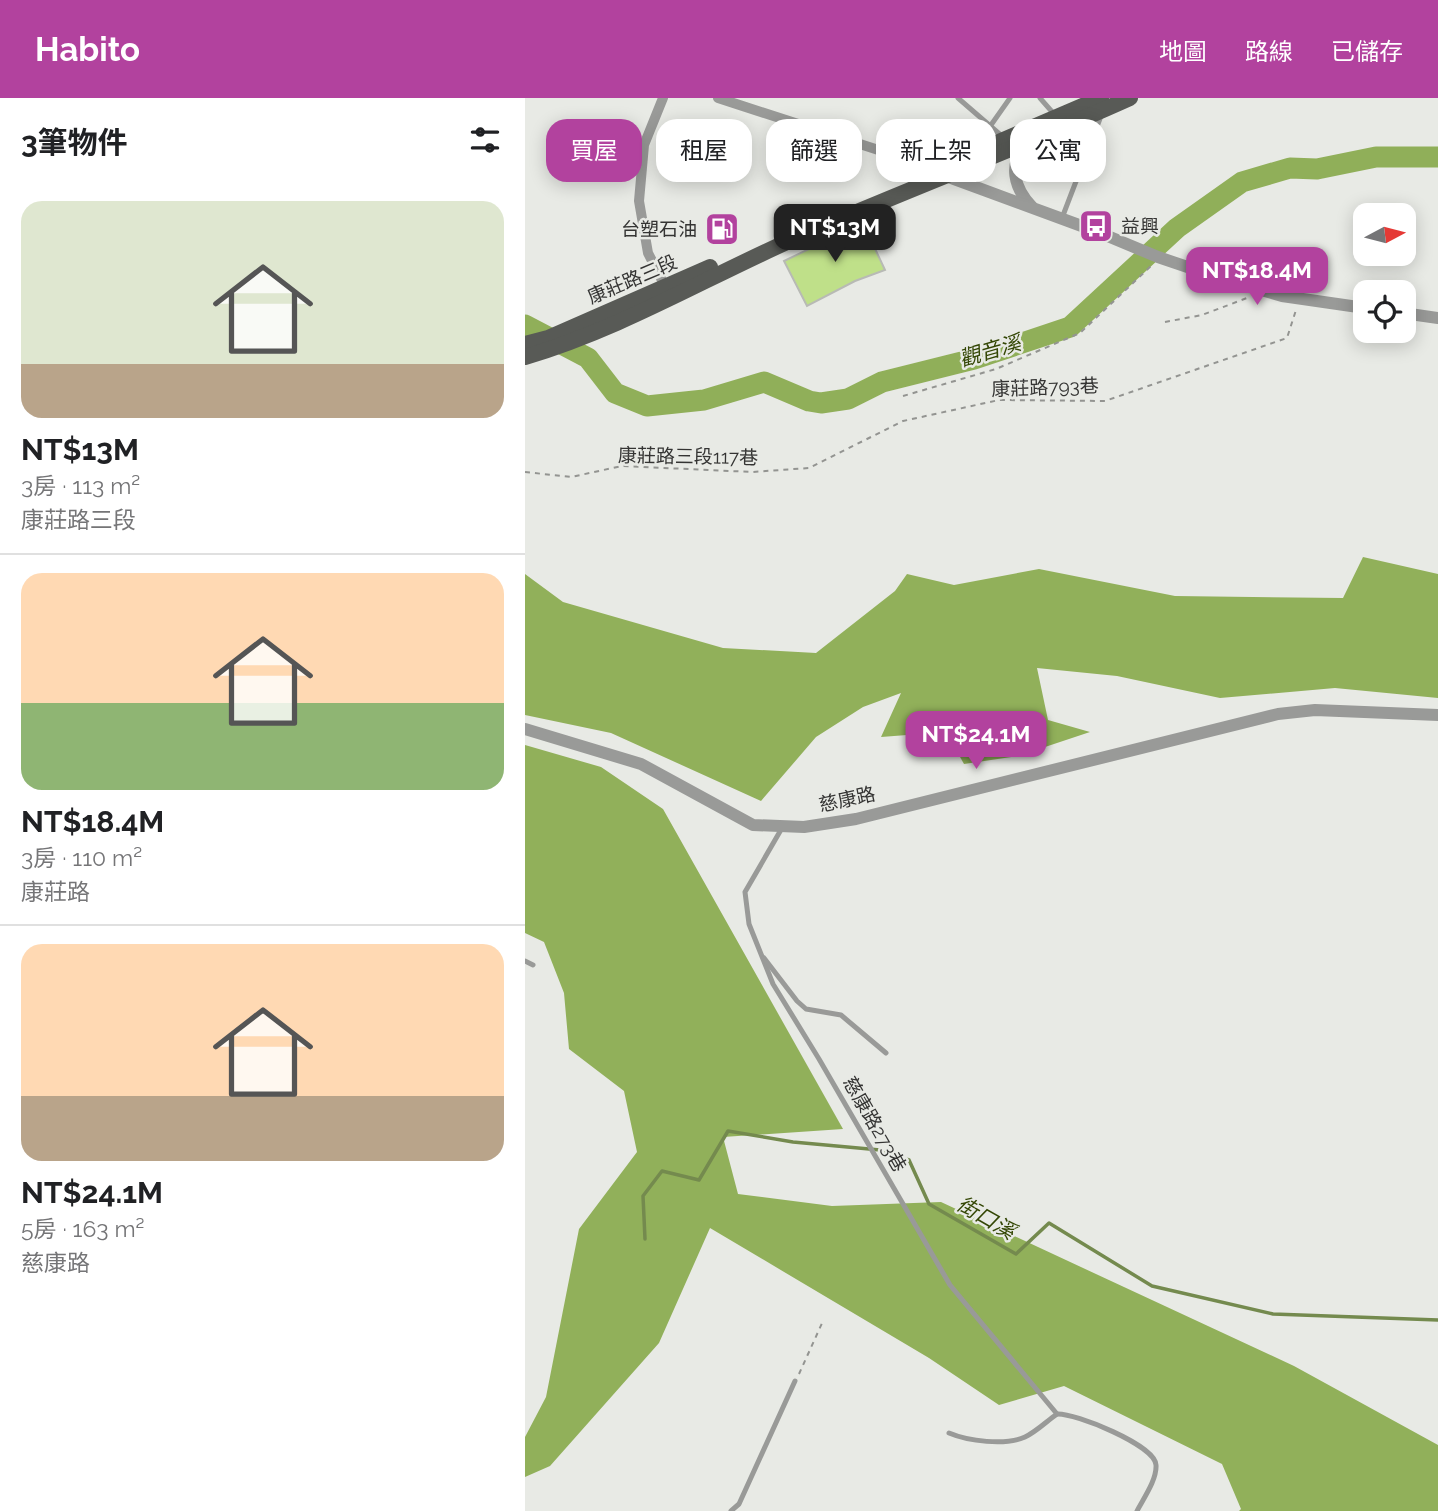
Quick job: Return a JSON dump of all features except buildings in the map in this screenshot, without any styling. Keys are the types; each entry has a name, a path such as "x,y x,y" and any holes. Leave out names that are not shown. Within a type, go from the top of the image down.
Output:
{"main road":[{"path":"996,144 1056,117 1130,98"},
{"path":"1073,119 1102,104"},
{"name":"康莊路三段","path":"531,349 669,293 919,182"}],"street":[{"path":"663,98 644,145 639,201 649,253 669,293"},
{"path":"718,98 876,150"},
{"path":"967,182 1159,257 1264,291 1353,306"},
{"path":"1016,182 1023,197 1033,207"},
{"path":"1416,315 1438,318"},
{"name":"慈康路","path":"525,729 641,764 753,825 782,828 856,819 1278,714 1315,710 1438,715"}],"lane":[{"path":"958,98 984,119"},
{"path":"995,119 1010,98"},
{"path":"1040,98 1056,117"},
{"path":"1062,218 1102,104"},
{"path":"996,130 1005,139"},
{"name":"慈康路273巷","path":"782,828 745,892 749,924 772,984 819,1059 950,1285 1056,1414"},
{"path":"761,956 806,1009 841,1015 886,1053"},
{"path":"525,961 533,965"},
{"path":"731,1511 739,1504 795,1381"},
{"path":"949,1433 965,1440 1021,1438 1056,1414 1082,1418 1135,1444 1154,1458 1154,1476 1137,1511"}],"path":[{"path":"903,396 996,369 1080,332 1159,257"},
{"path":"1165,322 1202,316 1264,291"},
{"name":"康莊路793巷","path":"809,468 903,421 999,400 1105,401 1287,338 1299,299"},
{"name":"康莊路三段117巷","path":"525,472 571,477 622,466 752,472 809,468"},
{"path":"795,1381 823,1321"}],"green space":[{"path":"1363,557 1438,574 1438,698 1335,688 1220,698 1117,676 1037,668 1048,720 1090,732 1018,756 964,764 946,732 881,737 901,693 863,707 816,737 761,801 611,733 525,715 525,574 563,602 723,648 816,653 895,591 907,574 954,585 1039,569 1175,596 1343,598"},
{"path":"525,745 601,767 663,809 843,1129 723,1137 738,1194 832,1206 941,1202 1294,1366 1438,1445 1438,1511 1239,1511 1241,1509 1222,1464 1064,1386 999,1405 929,1358 710,1228 659,1343 550,1466 525,1477 525,1437 546,1397 579,1229 637,1152 624,1091 569,1049 564,993 544,942 525,933"}],"waterway":[{"name":"觀音溪","path":"525,325 588,358 615,393 647,406 704,400 764,382 809,401 821,403 848,399 882,382 974,359 1070,327 1177,228 1242,182 1290,168 1317,169 1376,157 1438,157"},
{"name":"街口溪","path":"645,1239 643,1196 662,1171 699,1180 728,1131 793,1142 880,1150 909,1160 929,1204 1016,1254 1049,1223 1152,1286 1273,1314 1438,1320"}],"place":[{"name":"益興","path":"1096,226"},
{"name":"台塑石油","path":"722,229"}]}
